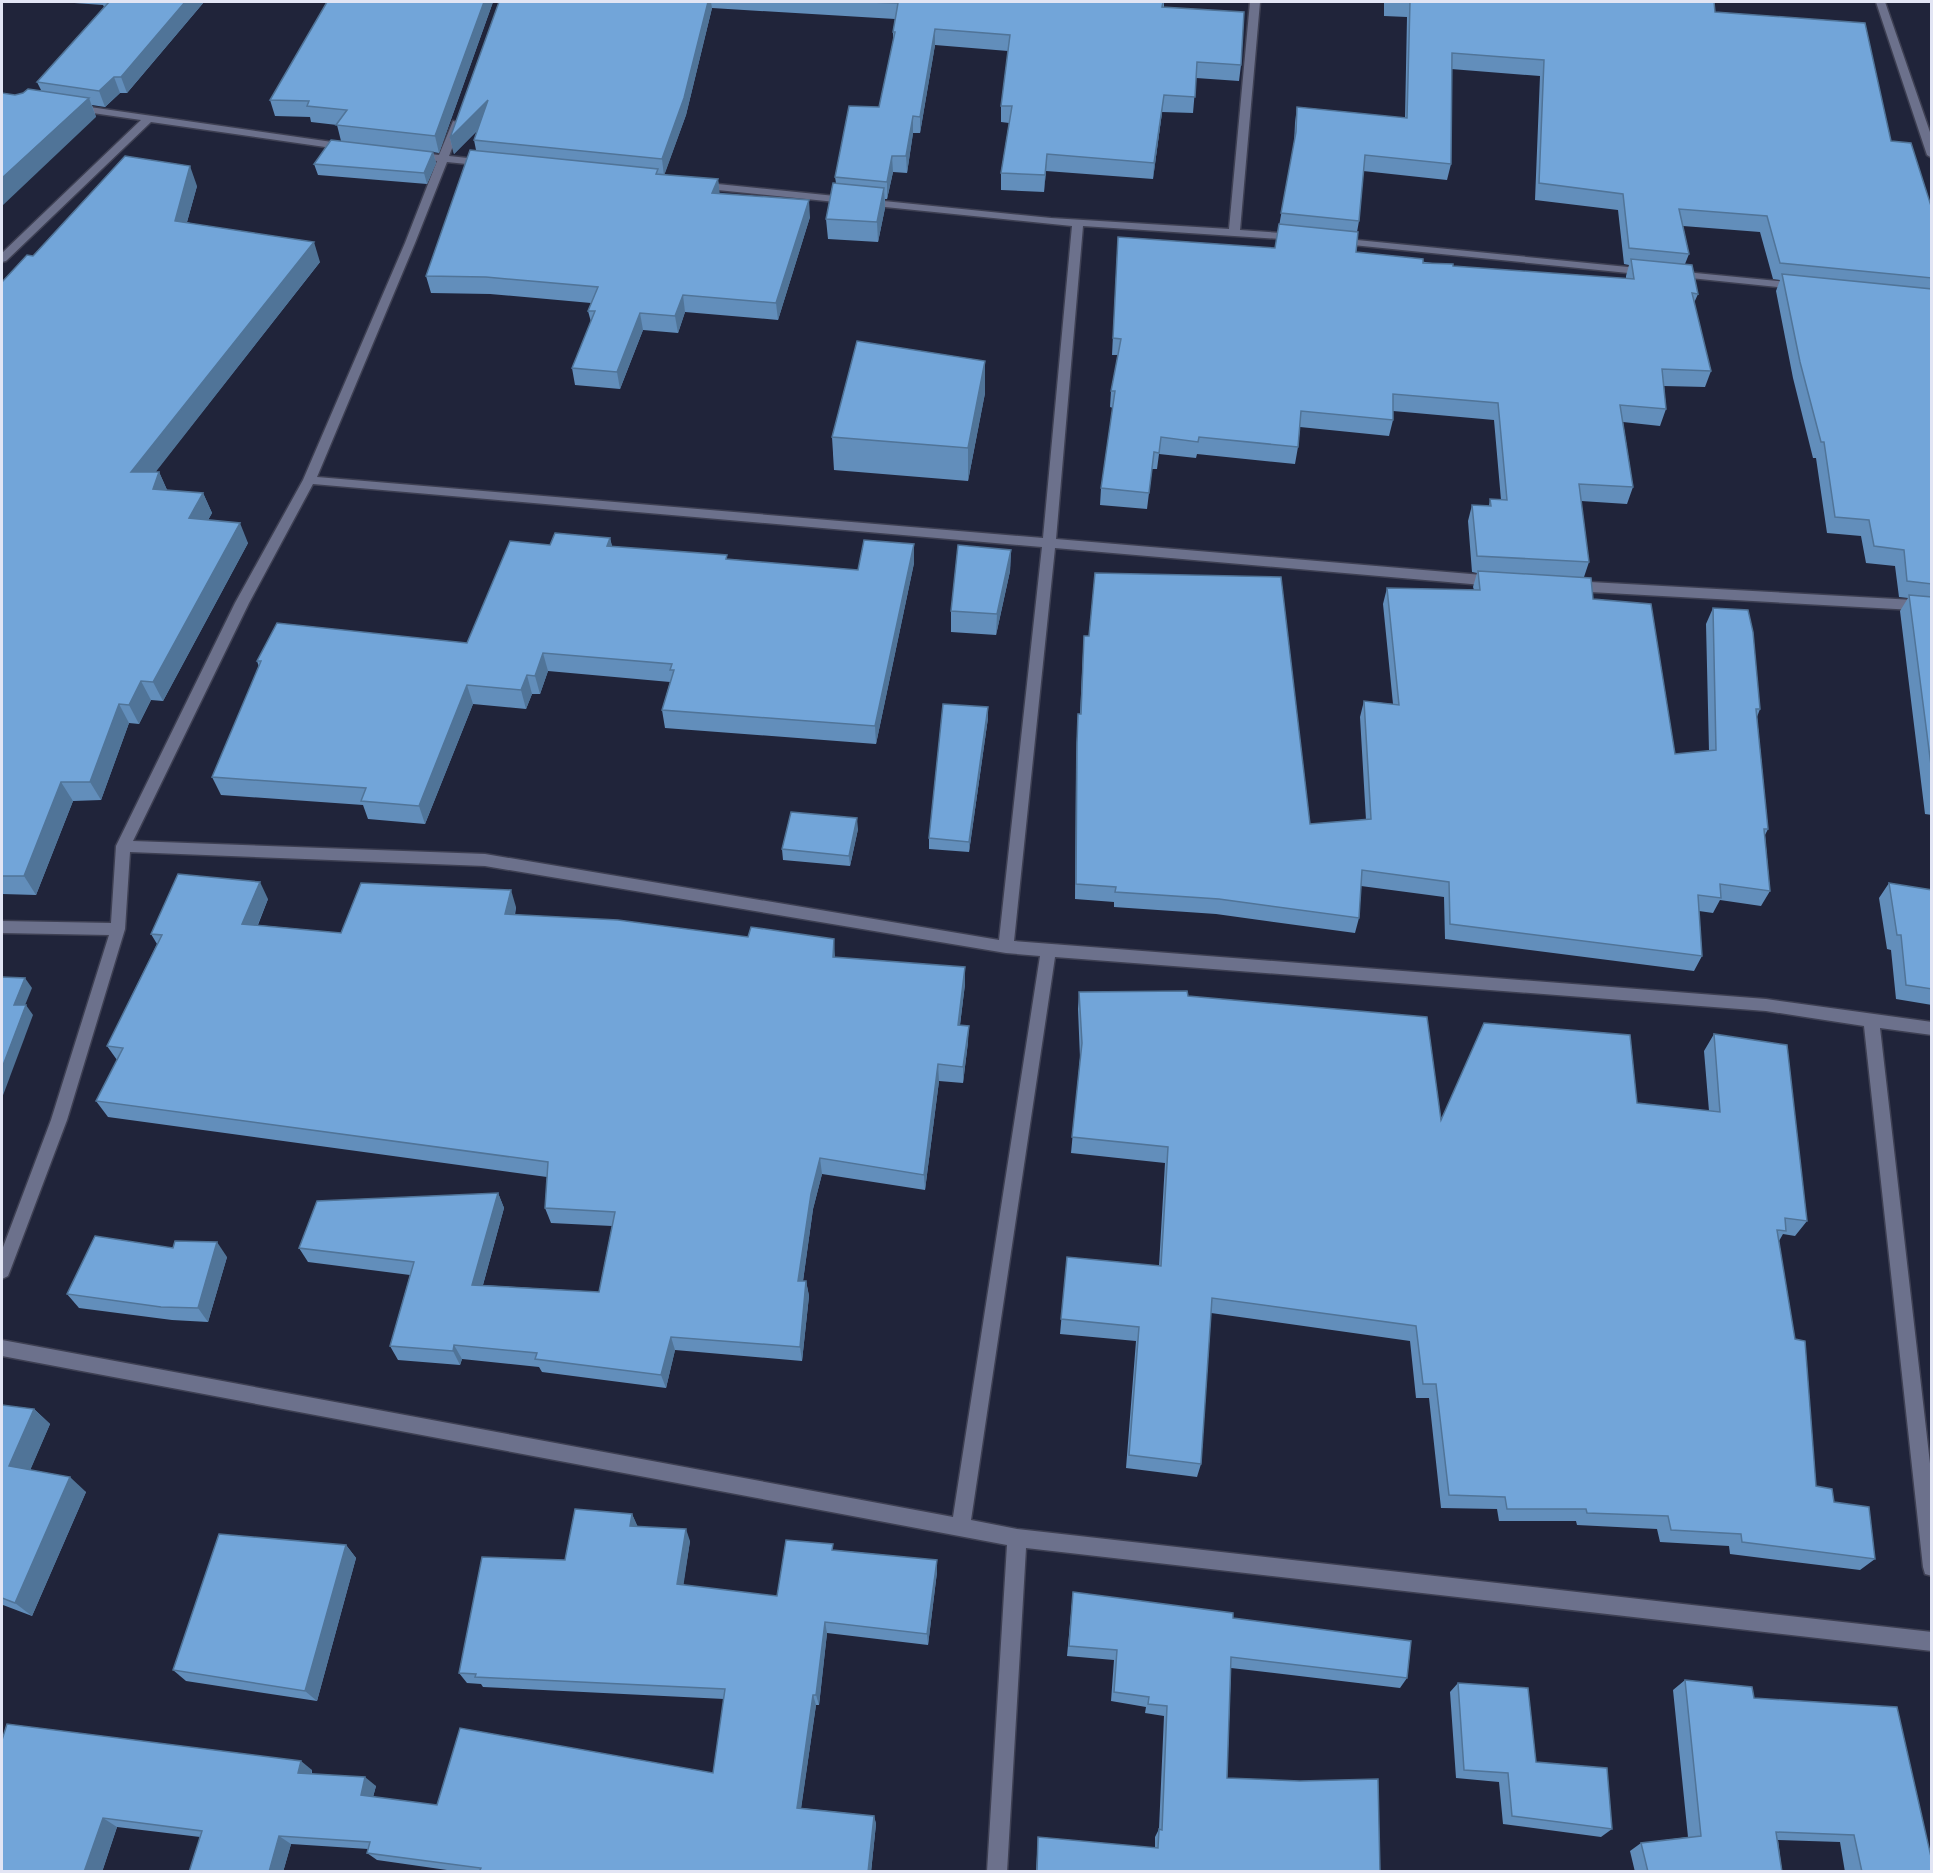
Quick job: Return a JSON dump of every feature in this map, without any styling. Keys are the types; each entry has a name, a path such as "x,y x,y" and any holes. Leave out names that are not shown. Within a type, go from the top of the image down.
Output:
{"street":[{"path":"1234,231 1255,2"},
{"path":"1880,2 1932,155"},
{"path":"69,107 362,149"},
{"path":"2,1271 59,1120 118,929 123,846 243,603 309,480 445,158 460,113"},
{"path":"2,259 148,119"},
{"path":"398,153 498,164"},
{"path":"684,183 1078,223 1234,231 1304,238"},
{"path":"1006,947 1049,544 1078,223"},
{"path":"1328,241 1808,288"},
{"path":"309,480 1507,582"},
{"path":"1554,585 1932,606"},
{"path":"123,846 485,860 1006,947 1766,1005 1932,1029"},
{"path":"2,927 118,929"},
{"path":"961,1528 1048,951"},
{"path":"1872,1020 1932,1568"},
{"path":"2,1348 1017,1538 1932,1642"},
{"path":"997,1872 1017,1538"}],"building":[{"path":"109,2 185,2 121,77 114,77 99,91 37,82"},
{"path":"327,2 484,2 435,136 336,125 347,110 307,106 309,101 270,100"},
{"path":"499,2 708,2 684,98 662,159 474,140 488,100 450,138"},
{"path":"869,2 1163,2 1162,7 1244,12 1241,65 1197,62 1195,97 1164,95 1154,163 1047,154 1045,175 1001,173 1012,106 1001,106 1010,35 935,29 920,117 913,116 906,156 892,156 887,182 835,177 849,106 879,107 895,32 893,32 898,3"},
{"path":"1410,2 1714,2 1715,12 1865,23 1891,141 1911,143 1932,209 1932,278 1780,263 1767,216 1679,209 1689,254 1629,248 1623,194 1539,183 1544,60 1452,53 1451,164 1365,155 1359,221 1281,213 1296,132 1297,107 1407,118"},
{"path":"28,89 89,98 2,178 2,93 15,95"},
{"path":"331,140 433,152 424,173 314,164"},
{"path":"470,150 658,169 656,174 718,179 712,193 809,200 776,303 683,295 675,316 640,313 617,372 572,368 595,311 588,311 598,287 486,277 426,276"},
{"path":"125,156 190,166 175,221 314,242 131,472 159,472 153,489 203,493 189,518 240,523 153,682 141,681 129,705 119,704 90,782 61,782 24,876 2,876 2,282 27,255 33,256"},
{"path":"833,183 884,188 877,222 826,219"},
{"path":"1279,224 1358,232 1356,252 1423,259 1423,263 1453,264 1453,266 1634,279 1631,259 1692,265 1698,294 1692,293 1711,371 1662,369 1666,409 1620,405 1633,487 1579,484 1589,562 1477,556 1472,505 1491,506 1490,499 1507,500 1498,403 1393,394 1393,420 1301,411 1298,447 1199,437 1198,442 1161,437 1159,453 1154,452 1149,493 1101,488 1115,391 1111,391 1121,339 1113,338 1118,237 1275,248"},
{"path":"1782,274 1932,289 1932,584 1907,581 1904,550 1874,546 1869,520 1835,517 1824,442 1821,442 1800,362"},
{"path":"857,341 985,361 968,448 832,437"},
{"path":"555,533 610,538 607,546 727,555 726,559 858,570 864,540 914,544 875,726 662,710 674,670 670,670 672,664 543,653 535,676 527,675 521,690 467,685 419,806 361,801 366,788 212,777 261,661 257,661 277,623 467,643 510,541 550,545"},
{"path":"958,545 1011,550 997,614 951,611"},
{"path":"1478,571 1591,578 1593,599 1651,604 1675,754 1716,750 1713,608 1748,610 1753,632 1760,709 1756,709 1768,829 1764,829 1770,891 1720,884 1721,898 1698,895 1702,956 1450,924 1449,882 1362,870 1359,918 1219,899 1115,892 1116,887 1076,884 1078,714 1081,714 1084,636 1089,636 1095,573 1281,577 1310,824 1371,819 1364,701 1399,705 1387,588 1480,590"},
{"path":"1909,595 1932,597 1932,773"},
{"path":"943,704 988,707 969,842 929,838"},
{"path":"791,812 857,818 849,856 782,849"},
{"path":"178,874 260,882 242,924 341,933 361,883 511,890 505,914 618,920 748,937 751,927 834,939 833,957 965,967 958,1025 969,1026 963,1067 938,1064 924,1175 820,1158 811,1194 798,1281 806,1281 800,1347 671,1337 661,1375 535,1359 537,1353 454,1345 453,1351 390,1346 414,1262 299,1248 317,1201 498,1193 472,1285 599,1292 615,1212 545,1208 548,1162 96,1101 123,1048 107,1046 162,935 151,934"},
{"path":"1889,883 1932,890 1932,989 1906,985 1901,935 1897,935"},
{"path":"2,977 25,978 14,1005 26,1005 2,1068"},
{"path":"1187,991 1188,996 1427,1017 1441,1120 1484,1023 1630,1035 1637,1103 1720,1112 1714,1034 1787,1045 1807,1221 1785,1218 1786,1231 1777,1230 1795,1339 1805,1341 1816,1486 1832,1489 1834,1502 1869,1507 1875,1559 1742,1542 1741,1534 1671,1530 1668,1516 1587,1513 1586,1509 1507,1509 1505,1497 1449,1495 1436,1384 1423,1384 1416,1326 1212,1298 1201,1464 1129,1455 1139,1327 1061,1319 1067,1257 1161,1266 1168,1147 1072,1137 1082,1043 1079,992"},
{"path":"95,1236 173,1248 175,1241 217,1242 198,1308 161,1307 67,1294"},
{"path":"2,1405 34,1409 9,1466 70,1477 15,1603 2,1598"},
{"path":"575,1509 632,1514 630,1526 686,1529 677,1584 777,1596 786,1540 833,1544 832,1550 937,1560 927,1634 825,1622 816,1695 813,1695 797,1808 874,1816 868,1872 479,1872 481,1868 367,1853 370,1842 279,1836 269,1872 189,1872 202,1831 103,1818 84,1872 2,1872 2,1740 7,1724 301,1761 298,1773 365,1777 361,1795 437,1805 460,1728 713,1773 725,1689 475,1677 476,1674 459,1673 482,1557 565,1560"},
{"path":"219,1534 346,1545 305,1691 173,1670"},
{"path":"1073,1592 1233,1613 1233,1618 1411,1641 1407,1678 1231,1657 1227,1778 1300,1781 1378,1779 1380,1872 1037,1872 1038,1837 1158,1848 1159,1829 1162,1830 1167,1706 1148,1704 1149,1697 1114,1692 1117,1650 1069,1646"},
{"path":"1685,1680 1752,1687 1754,1698 1897,1707 1932,1861 1932,1872 1862,1872 1854,1835 1776,1832 1782,1872 1648,1872 1641,1843 1701,1836"},
{"path":"1458,1683 1528,1688 1536,1762 1607,1768 1612,1829 1512,1816 1508,1773 1464,1770"}]}
